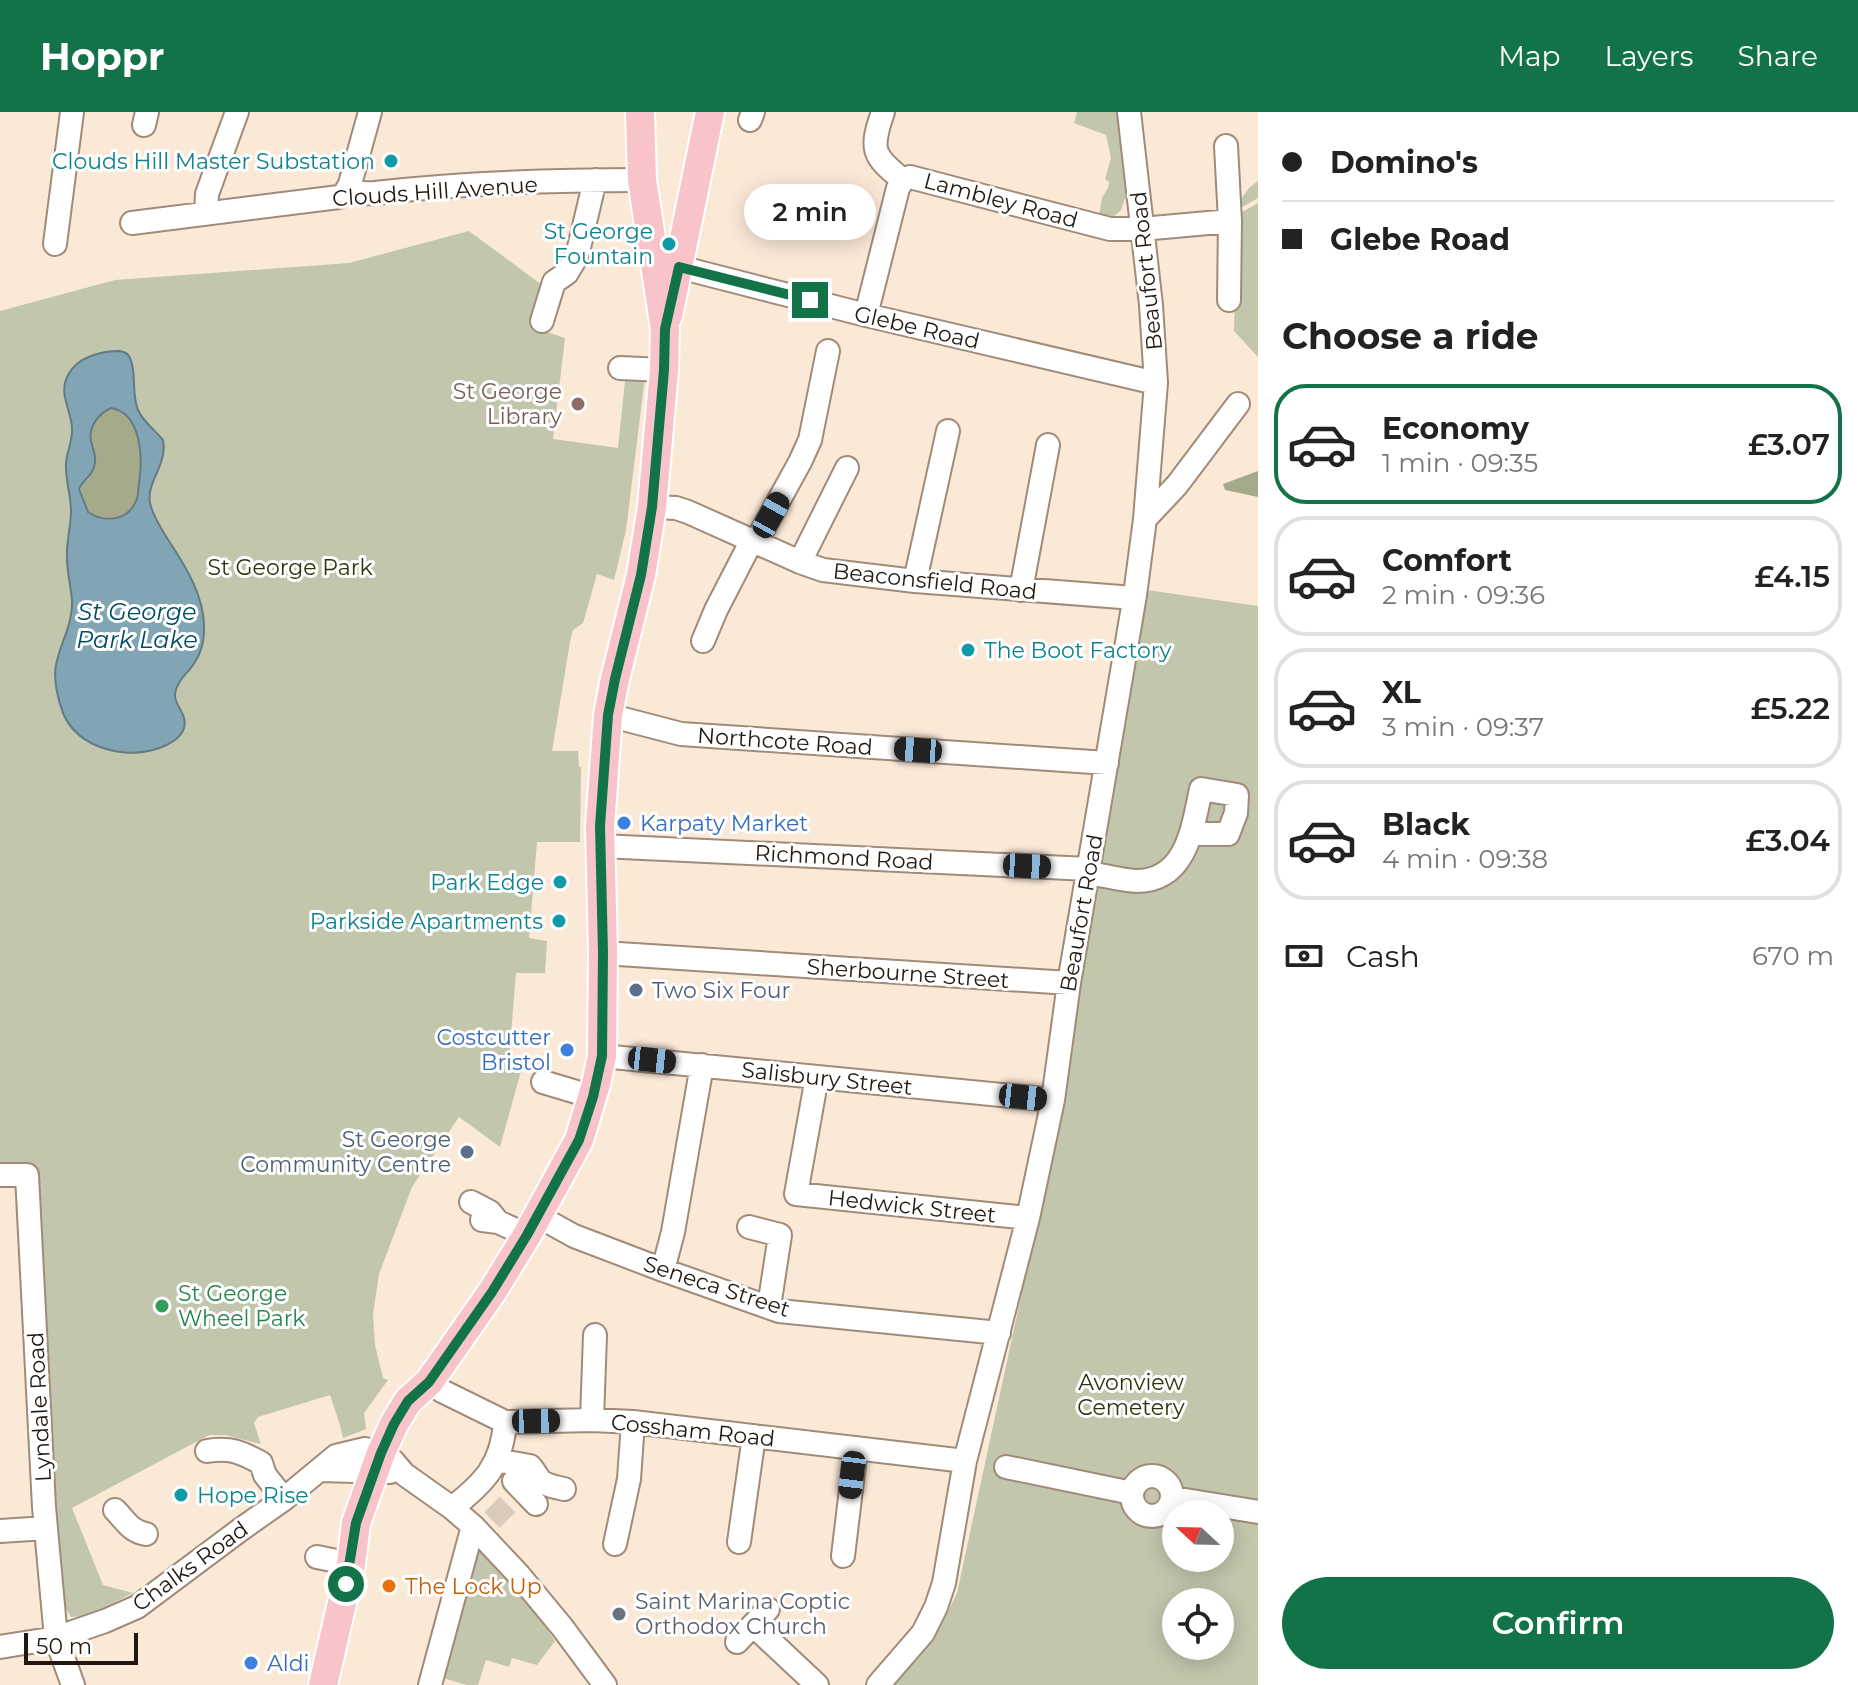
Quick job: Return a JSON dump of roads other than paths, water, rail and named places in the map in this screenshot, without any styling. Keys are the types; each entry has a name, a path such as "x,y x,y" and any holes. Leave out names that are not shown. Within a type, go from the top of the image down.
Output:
{"main road":[{"path":"323,1685 351,1564 373,1518 388,1466 394,1424 408,1401 429,1382 492,1292 532,1226 579,1140 602,1056 602,788 608,715 641,575 652,507 664,370 665,329 642,180 640,112"},
{"path":"665,329 710,112"},
{"path":"652,250 679,267"}],"street":[{"path":"55,244 72,112"},
{"path":"206,213 207,194 237,112"},
{"path":"345,193 370,112"},
{"path":"883,112 875,134 876,150 882,164 903,180"},
{"name":"Beaufort Road","path":"878,1685 923,1633 944,1583 965,1461 1028,1218 1053,1100 1069,983 1134,598 1145,519 1156,383 1151,305 1129,112"},
{"path":"1226,146 1230,221 1229,300"},
{"name":"Lambley Road","path":"866,315 898,188 903,180 910,177 1110,229 1230,221"},
{"path":"542,321 554,282 567,273 577,256 595,180"},
{"name":"Clouds Hill Avenue","path":"132,223 339,197 345,193 642,180"},
{"name":"Glebe Road","path":"679,267 866,315 1156,383"},
{"path":"703,641 716,610 810,440 828,351"},
{"path":"620,368 664,370"},
{"path":"1145,519 1177,485 1238,404"},
{"path":"915,581 948,431"},
{"path":"1021,590 1048,445"},
{"path":"800,562 847,468"},
{"name":"Beaconsfield Road","path":"652,507 681,509 823,570 915,581 1134,598"},
{"name":"Northcote Road","path":"608,715 681,734 1107,763"},
{"name":"Richmond Road","path":"601,846 1088,871 1136,881 1153,879 1170,869 1189,844 1192,834"},
{"name":"Sherbourne Street","path":"603,953 1069,983"},
{"name":"Salisbury Street","path":"602,1056 1053,1100"},
{"path":"663,1270 673,1232 702,1065"},
{"name":"Hedwick Street","path":"817,1077 796,1194 1028,1218"},
{"path":"543,1082 593,1097"},
{"name":"Lyndale Road","path":"0,1175 27,1175 46,1528 56,1638 73,1685"},
{"name":"Seneca Street","path":"484,1215 574,1236 789,1313 999,1333"},
{"path":"749,1227 780,1235 769,1307"},
{"path":"592,1420 595,1335"},
{"name":"Cossham Road","path":"429,1382 505,1422 633,1422 965,1461"},
{"path":"452,1508 476,1489 491,1470 505,1422"},
{"path":"615,1544 629,1479 633,1422"},
{"path":"739,1542 754,1436"},
{"path":"207,1451 223,1448 243,1453 261,1463 265,1475 284,1499"},
{"path":"843,1556 856,1448"},
{"name":"Chalks Road","path":"0,1647 56,1638 137,1607 284,1499 336,1456 365,1449 388,1466"},
{"path":"496,1460 530,1466 545,1483 564,1489"},
{"path":"388,1466 481,1526 602,1683"},
{"path":"1006,1467 1132,1493 1134,1506 1150,1517 1165,1512 1173,1498 1258,1512"},
{"path":"115,1510 136,1532 146,1534"},
{"path":"430,1685 481,1526"},
{"path":"0,1531 46,1528"},
{"path":"317,1557 351,1564"},
{"path":"737,1642 760,1617 817,1685"}],"water":[{"name":"St George Park Lake","path":"113,351 129,356 138,410 163,440 163,457 151,488 150,503 158,523 193,583 201,606 204,635 200,651 175,694 184,718 183,732 162,747 134,753 105,749 80,735 63,713 55,676 72,610 67,559 71,511 66,469 72,428 65,382 72,369 83,359","holes":["111,408 129,418 138,438 141,462 138,496 132,508 122,516 101,518 88,512 79,489 95,463 91,436 93,426 102,413"]}],"tunnel":[{"path":"492,1520 515,1497"}],"place":[{"name":"Clouds Hill Master Substation","path":"391,161"},
{"name":"St George Fountain","path":"669,244"},
{"name":"St George Library","path":"578,404"},
{"name":"The Boot Factory","path":"968,650"},
{"name":"Karpaty Market","path":"624,823"},
{"name":"Park Edge","path":"560,882"},
{"name":"Parkside Apartments","path":"559,921"},
{"name":"Two Six Four","path":"636,990"},
{"name":"Costcutter Bristol","path":"567,1050"},
{"name":"St George Community Centre","path":"467,1152"},
{"name":"St George Wheel Park","path":"162,1306"},
{"name":"Hope Rise","path":"181,1495"},
{"name":"The Lock Up","path":"389,1586"},
{"name":"Saint Marina Coptic Orthodox Church","path":"619,1614"},
{"name":"Aldi","path":"251,1663"}],"park label":[{"name":"St George Park","path":"290,567"},
{"name":"Avonview Cemetery","path":"1131,1394"}]}
